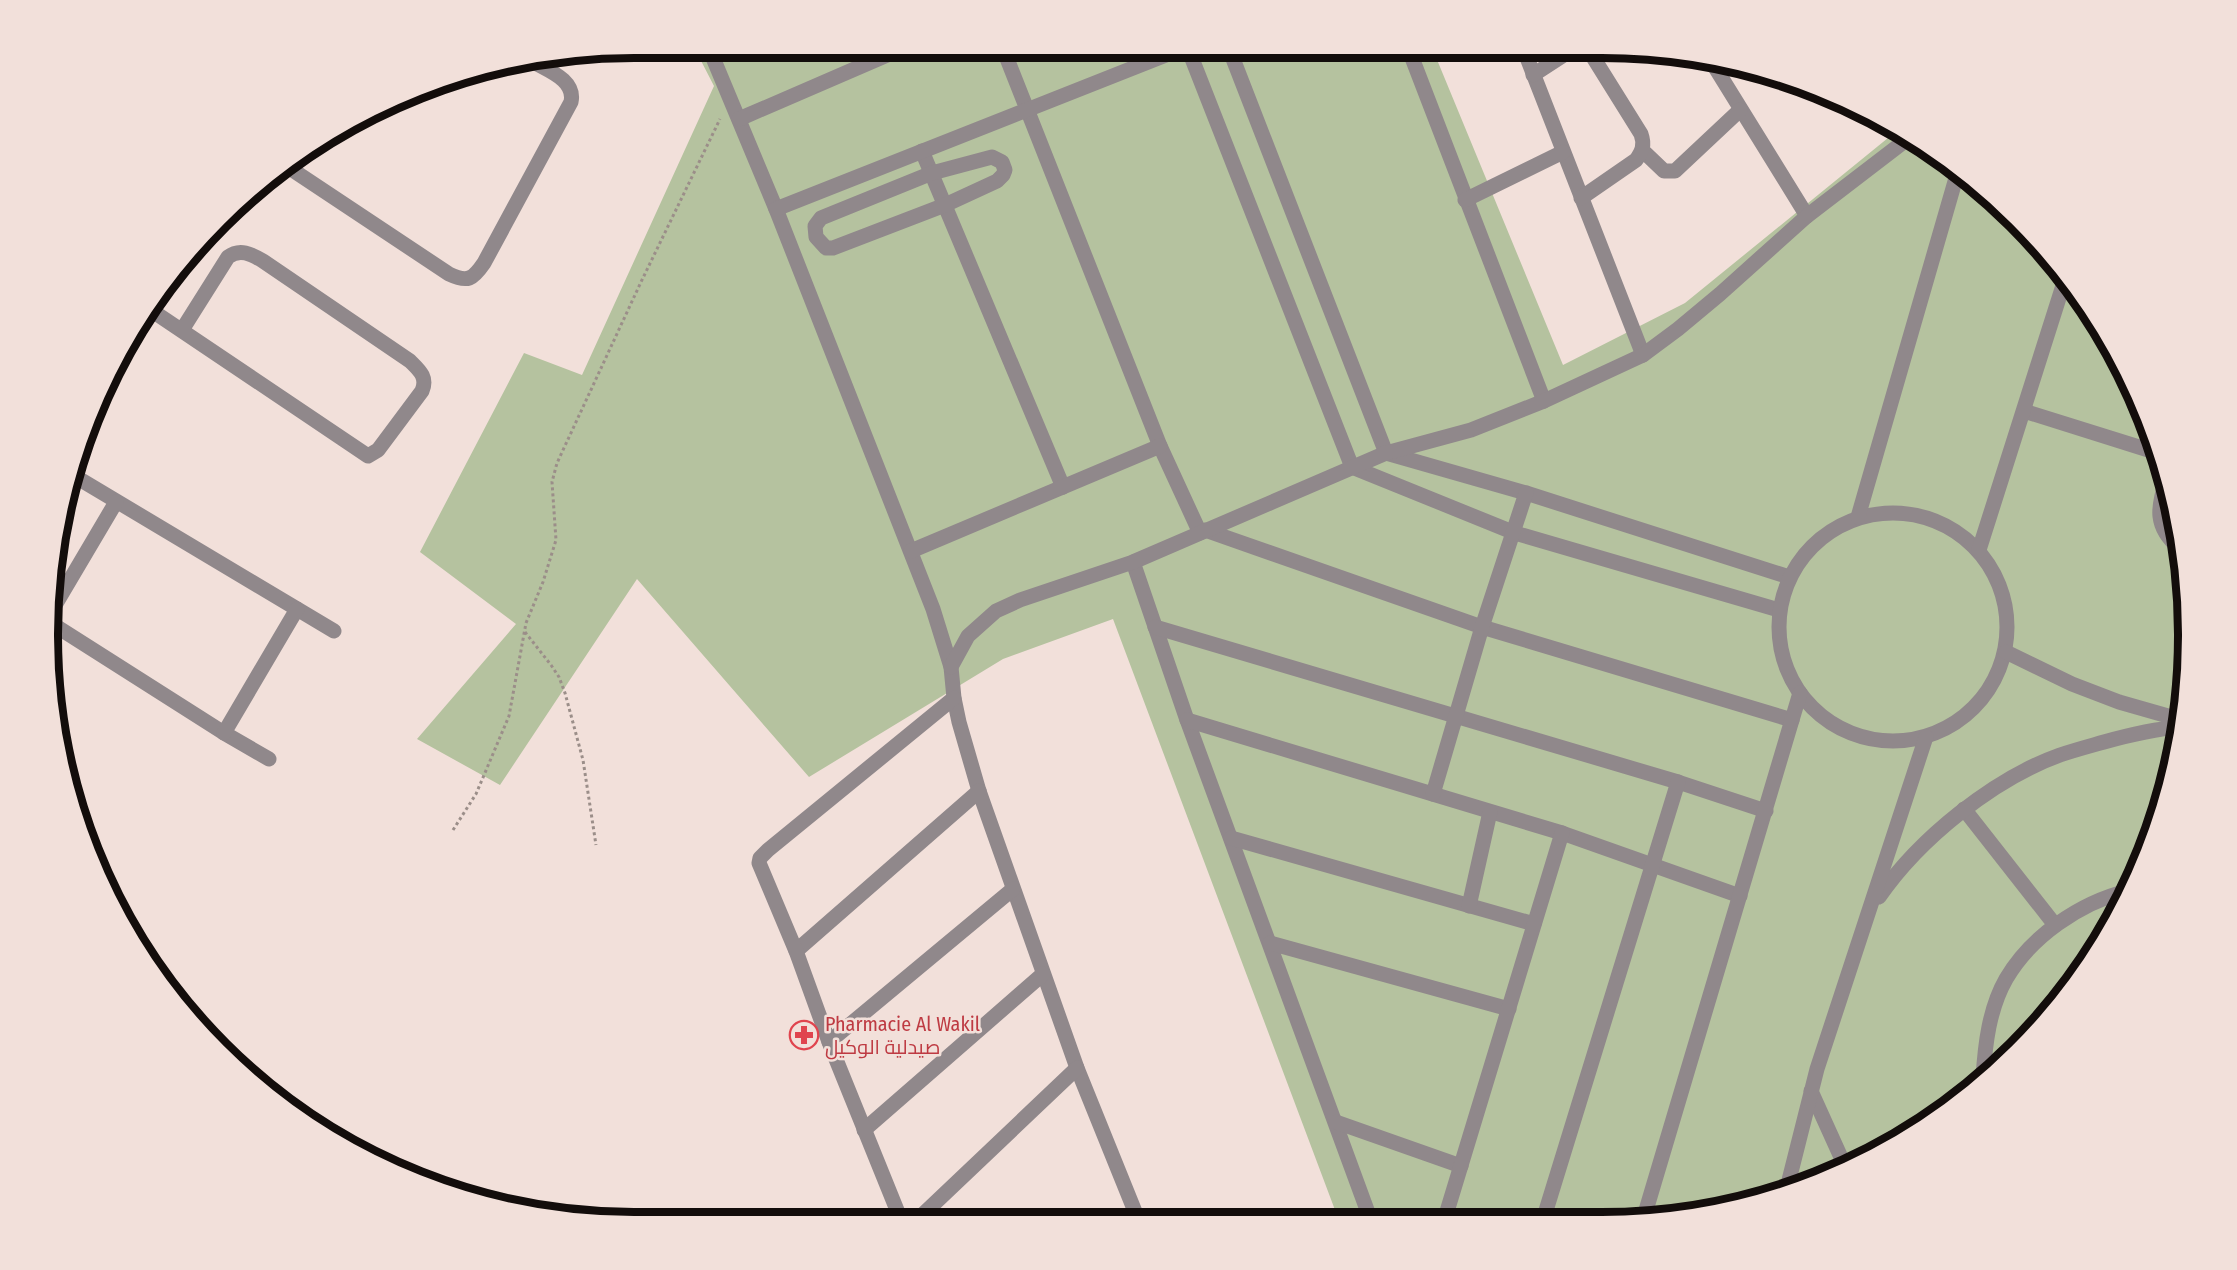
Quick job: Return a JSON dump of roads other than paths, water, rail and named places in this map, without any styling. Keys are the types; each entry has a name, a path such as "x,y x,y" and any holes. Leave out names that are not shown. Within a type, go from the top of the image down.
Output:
{"street":[{"path":"713,58 776,209 933,609 951,667 954,698 979,791 1077,1068 1135,1212"},
{"path":"739,119 863,58"},
{"path":"1007,58 1160,446 1202,532 1482,627 1792,720"},
{"path":"776,209 1158,58"},
{"path":"1192,58 1352,467 1515,533 1779,610"},
{"path":"1233,58 1386,453"},
{"path":"1412,58 1544,401"},
{"path":"1527,58 1643,355"},
{"path":"1533,75 1560,58"},
{"path":"1581,198 1636,160 1643,143 1641,134 1594,58"},
{"path":"294,171 449,274 459,279 469,279 477,273 484,262 571,102 572,91 567,83 541,67"},
{"path":"1717,71 1807,216"},
{"path":"1642,150 1664,171 1675,171 1740,110"},
{"path":"951,667 968,636 996,611 1020,600 1133,562 1386,453 1471,430 1544,401 1643,355 1686,322 1807,216 1902,143"},
{"path":"922,151 1063,487"},
{"path":"1465,200 1563,152"},
{"path":"992,157 1002,162 1005,170 997,181 945,205 833,248 826,248 816,237 815,226 821,218 932,173 992,157"},
{"path":"1858,517 1955,180"},
{"path":"157,314 368,456 378,450 425,384 424,376 410,361 263,261 243,252 228,257 182,330"},
{"path":"1979,550 2062,288"},
{"path":"2024,411 2148,450"},
{"path":"911,551 1160,446"},
{"path":"1386,453 1526,493 1789,577"},
{"path":"80,480 333,631"},
{"path":"1433,794 1482,627 1515,533 1526,493"},
{"path":"2161,497 2158,509 2166,536 2170,540"},
{"path":"60,597 116,502"},
{"path":"1902,512 1944,524 1979,550 2004,598 2006,652 1990,689 1963,719 1926,737 1879,741 1835,725 1800,693 1782,654 1779,610 1789,577 1817,540 1858,517 1902,512"},
{"path":"1133,562 1187,720 1368,1212"},
{"path":"224,733 297,609"},
{"path":"1155,627 1458,715 1766,811"},
{"path":"58,628 269,759"},
{"path":"2006,652 2072,684 2119,702 2173,717"},
{"path":"1646,1209 1800,693"},
{"path":"898,1212 829,1042 796,951 760,867 760,858 776,842 954,698"},
{"path":"1187,720 1562,833 1740,896"},
{"path":"1870,911 1895,874 1920,848 1964,809 2016,776 2059,755 2116,739 2171,728"},
{"path":"1789,1180 1811,1091 1842,989 1870,911 1926,737"},
{"path":"1546,1212 1678,782"},
{"path":"796,951 979,791"},
{"path":"1964,809 2055,925"},
{"path":"1469,906 1490,812"},
{"path":"1447,1212 1562,833"},
{"path":"1231,838 1534,924"},
{"path":"829,1042 1012,889"},
{"path":"1984,1066 1988,1033 2006,980 2030,949 2055,925 2080,909 2117,894"},
{"path":"1270,943 1509,1009"},
{"path":"864,1130 1043,974"},
{"path":"925,1212 1077,1068"},
{"path":"1811,1091 1842,1159"},
{"path":"1336,1122 1461,1166"}],"place":[{"name":"Pharmacie Al Wakil صيدلية الوكيل","path":"804,1035"}]}
